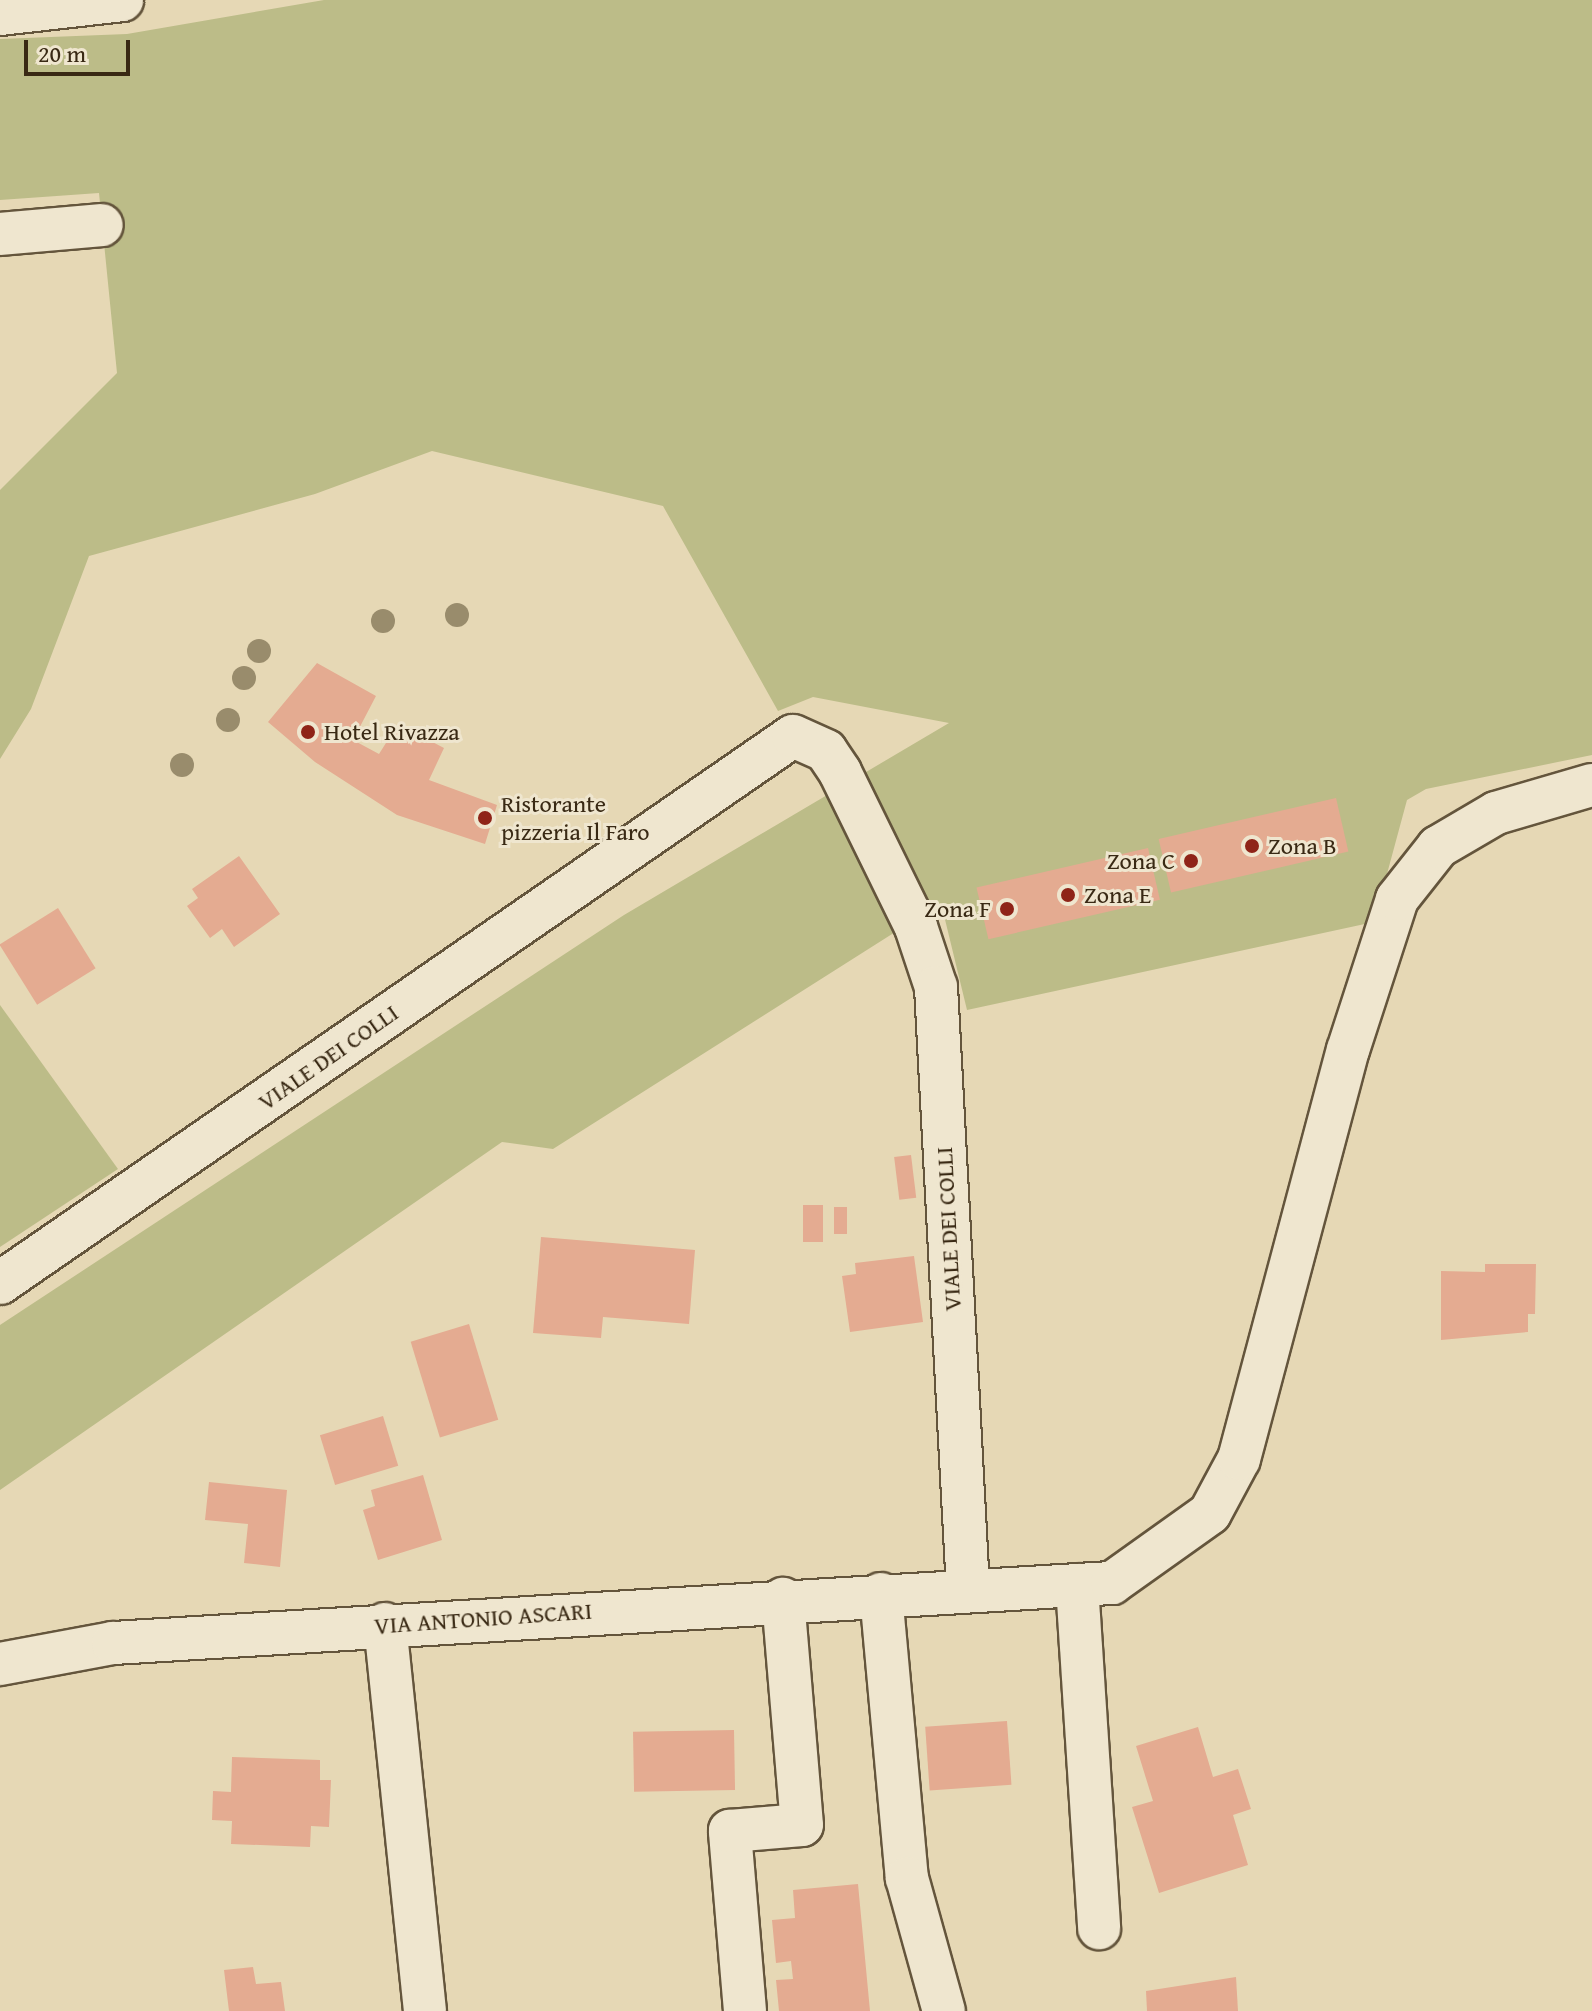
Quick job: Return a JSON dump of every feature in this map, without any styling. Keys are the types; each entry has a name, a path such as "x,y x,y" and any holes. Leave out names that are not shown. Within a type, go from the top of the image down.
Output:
{"street":[{"path":"0,14 99,1"},
{"path":"0,234 102,225"},
{"name":"VIALE DEI COLLI","path":"0,1283 793,736 826,751 840,772 916,927 936,987 968,1589"},
{"path":"968,1589 1112,1583 1210,1513 1239,1459 1348,1050 1397,899 1449,840 1496,813 1592,785"},
{"path":"1077,1585 1099,1928"},
{"name":"VIA ANTONIO ASCARI","path":"0,1664 113,1643 968,1589"},
{"path":"881,1594 907,1878 944,2011"},
{"path":"745,2011 730,1831 802,1825 783,1599"},
{"path":"385,1624 425,2011"}],"green space":[{"path":"324,0 1592,0 1592,755 1426,789 1407,800 1374,922 967,1010 941,903 553,1149 502,1142 0,1490 0,1325 624,915 949,723 813,697 778,711 663,506 432,451 315,494 89,556 31,709 0,759 0,490 117,373 99,193 0,200 0,39 127,34"},
{"path":"0,1005 118,1169 0,1247"}],"building":[{"path":"317,663 376,696 353,740 379,754 398,724 444,748 429,780 497,805 485,844 397,815 315,762 268,722"},
{"path":"1336,798 1348,852 1171,893 1159,839"},
{"path":"1148,848 1160,900 988,939 977,888"},
{"path":"239,856 280,914 234,947 222,929 210,938 187,906 198,898 192,889"},
{"path":"58,908 96,968 37,1005 0,944"},
{"path":"911,1155 916,1198 899,1200 894,1157"},
{"path":"803,1205 823,1205 823,1242 803,1242"},
{"path":"834,1207 847,1207 847,1234 834,1234"},
{"path":"541,1237 695,1250 689,1324 603,1317 601,1338 533,1333"},
{"path":"914,1256 923,1322 850,1332 842,1276 856,1274 855,1263"},
{"path":"1485,1264 1536,1264 1535,1314 1528,1314 1528,1332 1441,1340 1441,1271 1485,1272"},
{"path":"469,1324 498,1420 440,1437 411,1342"},
{"path":"383,1416 398,1466 335,1485 320,1435"},
{"path":"423,1475 442,1540 378,1560 363,1510 375,1506 371,1490"},
{"path":"209,1482 287,1490 280,1567 244,1563 248,1524 205,1520"},
{"path":"1007,1721 1011,1785 930,1791 925,1727"},
{"path":"1198,1727 1213,1777 1238,1769 1251,1809 1233,1815 1248,1865 1159,1893 1132,1807 1153,1801 1136,1746"},
{"path":"734,1730 735,1790 634,1792 633,1732"},
{"path":"232,1757 320,1760 320,1780 331,1780 329,1827 311,1826 310,1847 231,1844 232,1821 212,1820 213,1791 231,1792"},
{"path":"858,1884 870,2011 779,2011 776,1980 793,1979 791,1961 776,1963 772,1920 795,1918 793,1890"},
{"path":"253,1967 256,1984 281,1982 285,2011 229,2011 224,1970"},
{"path":"1236,1977 1238,2011 1147,2011 1146,1991"}],"place":[{"name":"Hotel Rivazza","path":"308,732"},
{"name":"Ristorante pizzeria Il Faro","path":"485,818"},
{"name":"Zona B","path":"1252,846"},
{"name":"Zona C","path":"1191,861"},
{"name":"Zona E","path":"1068,895"},
{"name":"Zona F","path":"1007,909"}]}
